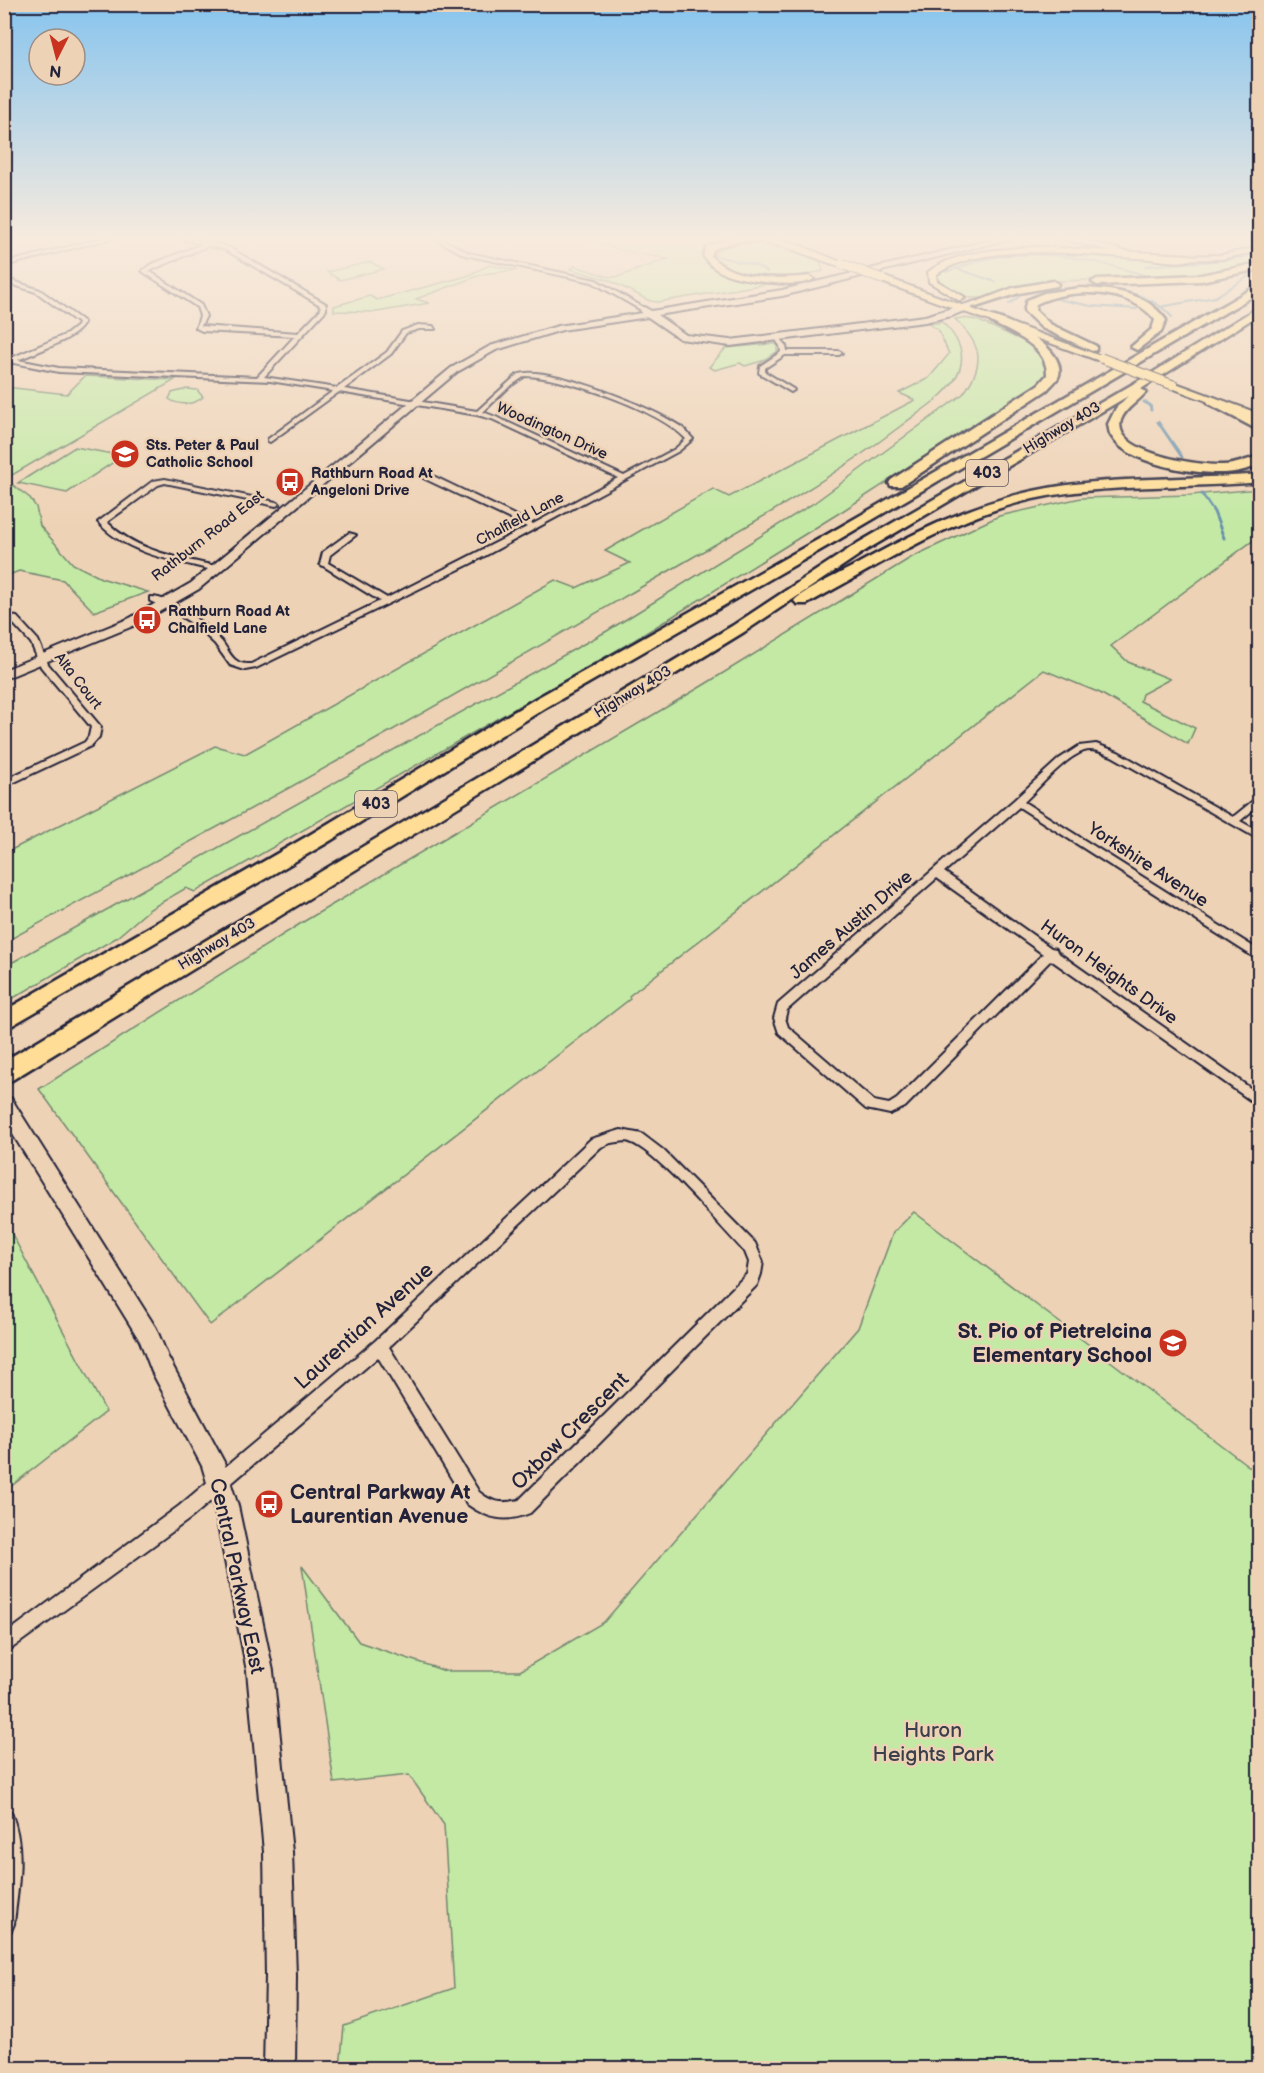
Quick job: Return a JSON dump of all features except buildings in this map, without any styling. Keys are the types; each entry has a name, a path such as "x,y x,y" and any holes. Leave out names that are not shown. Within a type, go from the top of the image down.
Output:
{"highway":[{"path":"747,586 770,563 1043,387 1053,376 1054,366 1044,351 1018,335"},
{"path":"1066,335 1092,348"},
{"path":"1106,376 1109,368 1151,335"},
{"name":"Highway 403","path":"4,1022 318,839 541,703 747,586 1177,335"},
{"name":"Highway 403","path":"11,1068 738,629 863,546 1156,375 1219,335"},
{"path":"1156,375 1120,411 1114,421 1116,434 1127,445 1156,459 1195,467 1230,468 1260,460"},
{"path":"1213,401 1260,427"},
{"path":"738,629 766,622 952,521 999,503 1034,494 1078,488 1260,478"}],"main road":[{"path":"1040,335 1260,410"},
{"path":"1057,335 1092,348 1105,356"},
{"path":"1177,383 1213,401 1260,418"}],"street":[{"path":"7,360 69,335"},
{"path":"296,335 300,335"},
{"path":"259,378 300,335"},
{"path":"270,440 389,353 402,335"},
{"name":"Rathburn Road East","path":"4,675 40,654 153,599 203,565 453,360 484,344 509,335"},
{"name":"Rathburn Road East","path":"4,662 40,654 134,621 166,604 217,568 454,370 493,348 538,335"},
{"path":"680,335 694,340 730,343 800,335"},
{"path":"776,338 783,346 784,353"},
{"path":"791,390 765,375 762,370 766,364 784,353 839,353"},
{"name":"Woodington Drive","path":"7,360 59,370 259,378 478,413 494,418 622,478"},
{"name":"Chalfield Lane","path":"153,599 180,611 223,645 233,663 245,667 262,664 533,527 688,443 689,436 650,413 610,395 538,374 518,377 478,413"},
{"path":"424,475 533,527"},
{"path":"217,568 142,549 108,530 102,522 156,483 165,481 276,504"},
{"path":"352,535 326,554 324,564 386,601"},
{"path":"4,617 14,619 35,642 40,654"},
{"name":"Alta Court","path":"4,784 76,751 88,744 94,737 96,727 40,654"},
{"name":"James Austin Drive","path":"1052,952 901,1103 890,1108 870,1105 783,1030 779,1014 782,1007 1062,761 1082,748 1096,747 1115,754 1260,837"},
{"path":"1233,822 1260,798"},
{"name":"Yorkshire Avenue","path":"1018,802 1260,957"},
{"name":"Huron Heights Drive","path":"936,872 1052,952 1260,1102"},
{"name":"Central Parkway East","path":"4,1103 148,1335 160,1364 212,1462 226,1506 260,1671 278,1852 281,1976 280,2068"},
{"name":"Laurentian Avenue","path":"4,1646 185,1512 380,1346 596,1143 610,1137 624,1136 646,1142 740,1239"},
{"name":"Oxbow Crescent","path":"380,1346 473,1498 485,1508 505,1513 524,1507 752,1280 757,1270 756,1257 749,1246 740,1239"},
{"path":"4,1819 12,1856 4,1924"}],"green space":[{"path":"941,335 953,335 961,355 959,371 944,392 877,444 798,496 421,714 5,942 5,853 215,746 245,754 555,580 576,588 630,563 605,551 713,489 729,497 915,400 899,393 929,378 949,354"},
{"path":"969,335 1009,335 1032,345 1047,363 1045,376 1031,389 844,510 633,641 195,892 186,888 150,909 116,938 5,1003 4,967 607,631 814,503 963,394 978,364 978,355"},
{"path":"777,344 777,352 762,361 745,366 740,363 715,370 709,367 726,348"},
{"path":"85,376 175,380 5,479 30,498 36,507 40,526 73,564 101,578 148,592 94,612 63,580 19,571 4,577 5,387 67,394"},
{"path":"187,389 197,390 203,397 186,404 169,399 172,393"},
{"path":"75,447 123,456 67,493 18,483"},
{"path":"1259,489 1259,536 1111,646 1128,662 1170,679 1142,694 1140,701 1195,728 1188,744 1100,693 1044,670 629,996 630,999 210,1325 39,1089 303,922 702,686 912,557 999,516 1081,498 1191,495"},
{"name":"Huron Heights Park","path":"914,1212 1259,1474 1259,2068 624,2068 619,2066 340,2068 344,2026 454,1988 444,1825 409,1775 334,1783 302,1566 359,1642 445,1671 520,1671 604,1622 858,1328 893,1233"},
{"path":"5,1221 106,1412 4,1491"}],"waterway":[{"path":"1144,402 1150,405 1151,410"},
{"path":"1158,422 1182,457"},
{"path":"1202,494 1214,512 1224,538"}],"place":[{"name":"Sts. Peter & Paul Catholic School","path":"125,454"},
{"name":"Rathburn Road At Angeloni Drive","path":"290,482"},
{"name":"Rathburn Road At Chalfield Lane","path":"147,620"},
{"name":"St. Pio of Pietrelcina Elementary School","path":"1173,1343"},
{"name":"Central Parkway At Laurentian Avenue","path":"269,1504"}]}
